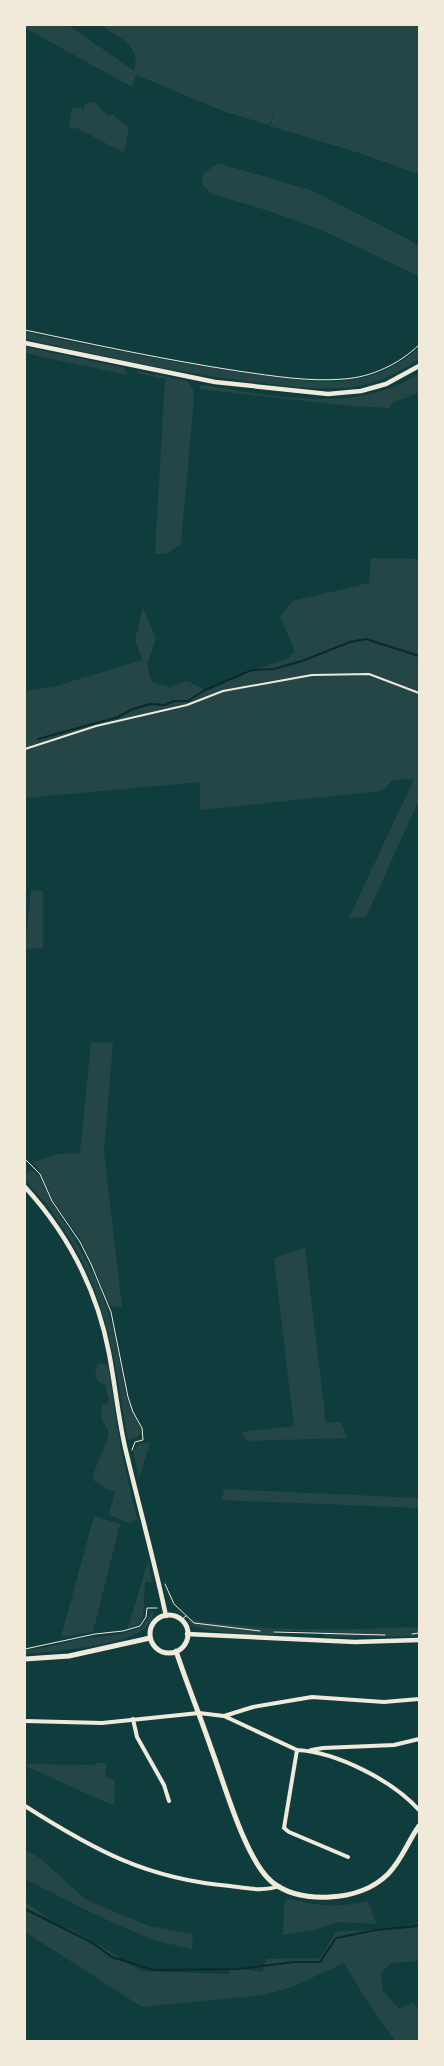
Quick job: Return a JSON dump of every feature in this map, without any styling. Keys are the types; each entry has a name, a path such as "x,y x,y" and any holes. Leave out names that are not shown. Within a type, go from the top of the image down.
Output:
{"main road":[{"path":"166,1616 181,1620 187,1634 183,1646 176,1652 166,1653 158,1650 150,1638 153,1624 166,1616"},
{"path":"25,1659 95,1651 150,1638"},
{"path":"176,1652 248,1849 271,1881 297,1894 316,1898 342,1897 361,1892 376,1884 388,1874 401,1857 419,1826"}],"street":[{"path":"25,343 215,382 328,394 361,391 386,384 419,366"},
{"path":"25,1187 44,1208 64,1236 80,1264 98,1308 109,1352 124,1444 166,1616"},
{"path":"187,1634 355,1642 419,1640"},
{"path":"224,1716 253,1706 312,1697 384,1702 419,1699"},
{"path":"25,1721 102,1723 199,1713 224,1716 297,1750 394,1745 419,1739"},
{"path":"133,1719 137,1738 160,1778 169,1801"},
{"path":"297,1750 284,1828 289,1832 348,1857"},
{"path":"309,1750 365,1771 386,1782 408,1797 419,1810"},
{"path":"25,1806 96,1848 175,1879 213,1885 269,1890 279,1886"}],"lane":[{"path":"25,749 96,726 186,705 223,691 312,675 369,674 419,693"}],"path":[{"path":"25,330 166,360 284,377 319,379 344,379 366,376 402,359 419,345"},
{"path":"25,1159 40,1174 52,1201 80,1242 102,1288 111,1312 128,1397 133,1412 142,1428 143,1440 135,1442"},
{"path":"174,1604 197,1624 261,1631"},
{"path":"25,1648 95,1634 123,1631 140,1626 146,1617 147,1608"},
{"path":"181,1620 186,1616"},
{"path":"270,1632 390,1635"},
{"path":"410,1634 419,1633"}],"shaded area":[{"path":"25,25 68,25 134,71 136,62 132,48 101,25 419,25 419,174 353,151 270,126 277,103 269,125 226,112 136,75 132,87 25,28"},
{"path":"95,102 107,115 113,115 129,127 124,153 79,129 69,127 72,108 80,107 83,111 85,104"},
{"path":"218,163 313,191 406,238 419,247 419,276 319,229 269,211 212,194 201,183 204,173"},
{"path":"25,332 201,366 287,379 327,382 353,380 373,375 394,365 419,348 419,359 391,376 360,386 346,388 303,388 191,373 135,363 25,339"},
{"path":"25,347 124,368 127,375 25,353"},
{"path":"139,371 187,381 193,389 194,398 181,543 169,553 155,554 165,379 137,373"},
{"path":"419,373 419,393 393,402 390,408 350,406 199,389 202,385 285,397 342,398 369,394 395,386"},
{"path":"371,558 419,559 419,800 366,917 349,918 414,779 393,780 382,791 200,810 200,782 25,798 25,691 53,687 142,660 135,640 143,607 156,638 147,666 152,682 169,687 187,681 205,690 252,670 288,659 295,651 280,617 293,601 369,583"},
{"path":"31,890 43,891 43,948 25,949"},
{"path":"91,1042 113,1043 104,1152 122,1306 115,1307 110,1305 81,1240 53,1200 39,1170 33,1162 58,1154 80,1153"},
{"path":"29,1171 35,1171 40,1179 84,1256 103,1298 114,1333 127,1398 141,1433 136,1438 128,1440 112,1350 93,1285 66,1232 45,1202 28,1183 25,1175"},
{"path":"305,1248 326,1423 341,1422 347,1438 247,1441 242,1432 294,1426 274,1258"},
{"path":"98,1363 108,1365 120,1445 137,1519 130,1523 109,1515 115,1491 108,1490 93,1480 93,1475 109,1435 108,1429 101,1419 102,1405 108,1403 109,1399 105,1385 98,1381 95,1374"},
{"path":"150,1442 139,1479 133,1450 139,1444"},
{"path":"224,1489 419,1498 419,1508 222,1500"},
{"path":"94,1516 120,1524 93,1632 61,1637"},
{"path":"148,1561 152,1582 145,1582 143,1618 139,1624 128,1628"},
{"path":"152,1611 154,1612 153,1617 146,1627 134,1635 87,1647 25,1654 25,1650 43,1648 80,1639 122,1634 142,1627"},
{"path":"193,1619 216,1624 283,1629 419,1627 419,1636 331,1637 324,1636 322,1632 274,1630 273,1635 241,1634 194,1626 188,1622"},
{"path":"106,1763 105,1776 115,1781 114,1806 26,1766 27,1764 93,1765"},
{"path":"25,1850 40,1858 85,1899 149,1926 193,1934 192,1949 153,1940 94,1914 25,1879"},
{"path":"287,1898 327,1905 347,1905 368,1901 376,1924 338,1922 314,1930 283,1935 284,1904"},
{"path":"25,1902 56,1923 77,1932 142,1971 228,1974 233,1967 262,1972 267,1959 320,1958 336,1932 419,1926 419,1961 391,1963 381,1973 383,1991 399,2009 413,2002 419,2009 419,2041 395,2041 369,2004 344,1963 292,1987 264,1995 142,2007 25,1932"}],"waterway":[{"path":"38,739 118,717 133,709 150,704 165,705 174,701 188,701 205,690 252,670 274,669 302,661 350,642 366,639 419,656"},
{"path":"25,1909 91,1942 112,1957 153,1970 239,1969 294,1962 320,1962 336,1938 376,1930 419,1926"}]}
